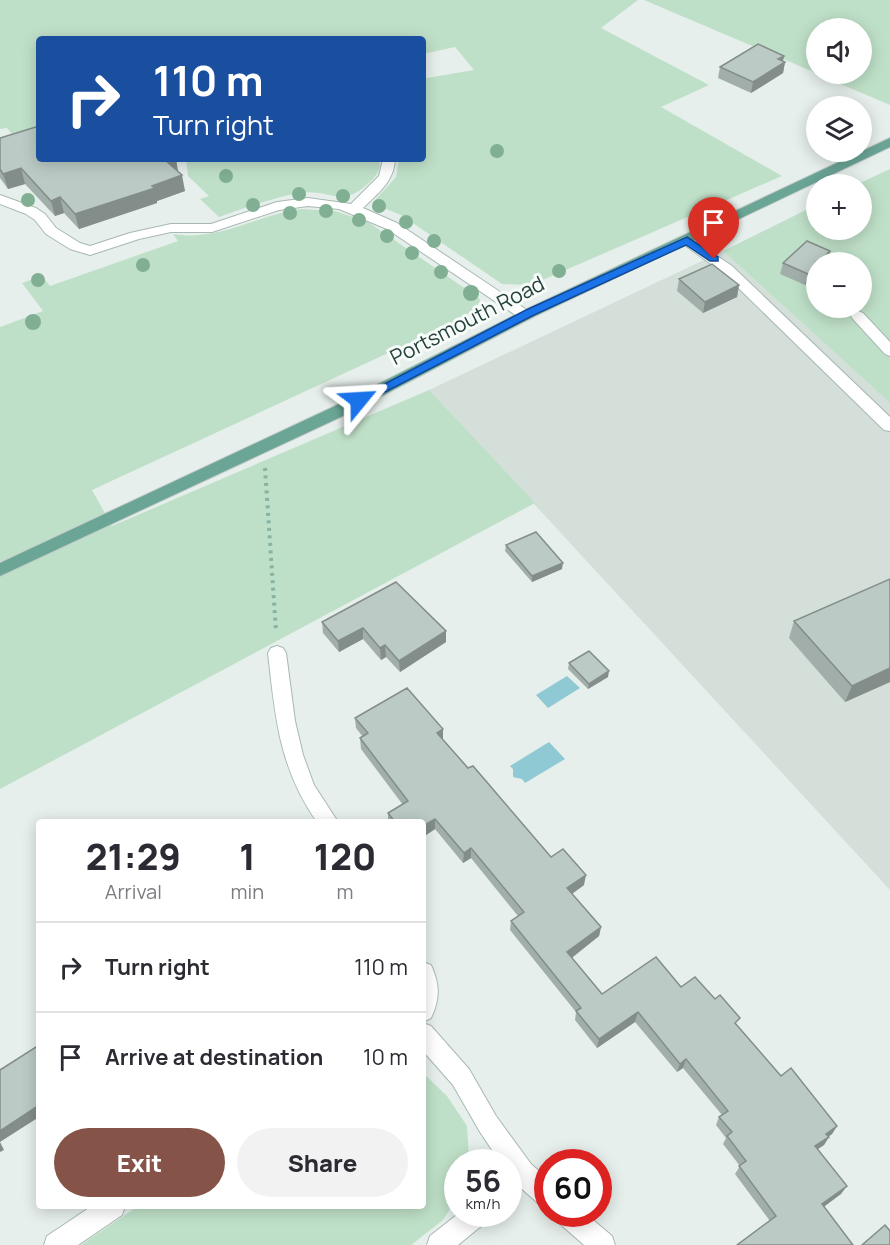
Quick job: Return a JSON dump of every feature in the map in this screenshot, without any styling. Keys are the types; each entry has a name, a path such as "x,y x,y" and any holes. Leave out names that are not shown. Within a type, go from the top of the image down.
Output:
{"main road":[{"name":"Portsmouth Road","path":"0,570 339,411 525,315 890,142"}],"street":[{"path":"354,208 385,178 389,162"},
{"path":"0,199 31,211 40,217 51,231 75,246 90,251 135,236 171,228 212,228 259,211 293,203 323,202 354,208 392,226 525,315"},
{"path":"687,240 727,269 890,426"},
{"path":"860,318 890,351"},
{"path":"278,653 288,732 297,764 304,786 326,819"},
{"path":"426,980 428,985 426,1006"},
{"path":"426,1037 461,1077 500,1149"},
{"path":"56,1245 109,1209"},
{"path":"439,1245 460,1227"},
{"path":"583,1227 603,1245"}],"path":[{"path":"264,446 278,653"}],"shaded area":[{"path":"723,251 890,403 890,890 429,390"}],"green space":[{"path":"0,0 638,0 601,28 709,85 661,107 782,176 531,285 502,284 401,215 374,204 396,177 398,162 426,162 426,79 474,70 455,47 426,53 426,36 36,36 36,131 15,138 7,128 0,129"},
{"path":"644,0 890,0 890,105 841,84 872,84 872,18 806,18 806,69"},
{"path":"186,162 380,162 380,165 372,180 352,194 337,196 311,192 299,193 269,200 219,217 200,199 209,196 188,176"},
{"path":"890,169 890,403 723,251 806,210 806,240 872,240 872,177"},
{"path":"301,209 335,211 368,222 479,298 481,304 466,317 92,490 112,526 429,390 535,503 0,789 0,327 43,311 22,283 42,276 50,286 178,241 173,234 190,235 222,231"},
{"path":"426,1076 447,1096 467,1126 468,1149 444,1149 444,1218 411,1245 81,1245 134,1209 426,1209"}],"water":[{"path":"567,676 580,688 548,708 536,695"},
{"path":"549,742 565,759 525,783 522,779 513,777 513,769 510,766"}],"building":[{"path":"758,44 784,56 778,59 785,62 753,82 720,67"},
{"path":"36,127 36,162 167,162 182,175 152,186 155,188 75,214 60,197 51,201 21,168 3,174 0,169 0,138"},
{"path":"807,241 830,251 806,252 806,273 783,263"},
{"path":"712,264 739,285 705,302 679,279"},
{"path":"536,532 563,563 532,576 506,545"},
{"path":"890,579 890,668 852,686 794,621"},
{"path":"396,582 446,631 399,661 385,645 380,648 363,628 338,641 322,622"},
{"path":"589,651 609,671 589,684 569,663"},
{"path":"407,688 443,729 437,733 468,768 473,766 551,857 563,849 586,875 567,888 601,927 567,952 602,994 656,957 681,987 695,977 715,999 720,995 740,1018 735,1023 781,1076 791,1068 837,1126 826,1134 829,1137 815,1146 847,1186 822,1204 853,1245 737,1245 776,1216 739,1166 746,1161 727,1136 732,1132 719,1117 728,1111 686,1059 680,1064 638,1012 599,1039 576,1011 581,1008 511,921 524,912 471,848 464,853 435,819 426,824 426,819 393,819 388,813 408,801 360,738 368,733 355,718"},
{"path":"36,1047 36,1107 0,1131 0,1070"},
{"path":"885,1225 890,1231 890,1245 862,1245"}],"route":[{"path":"359,400 530,313 687,240 714,259"}]}
